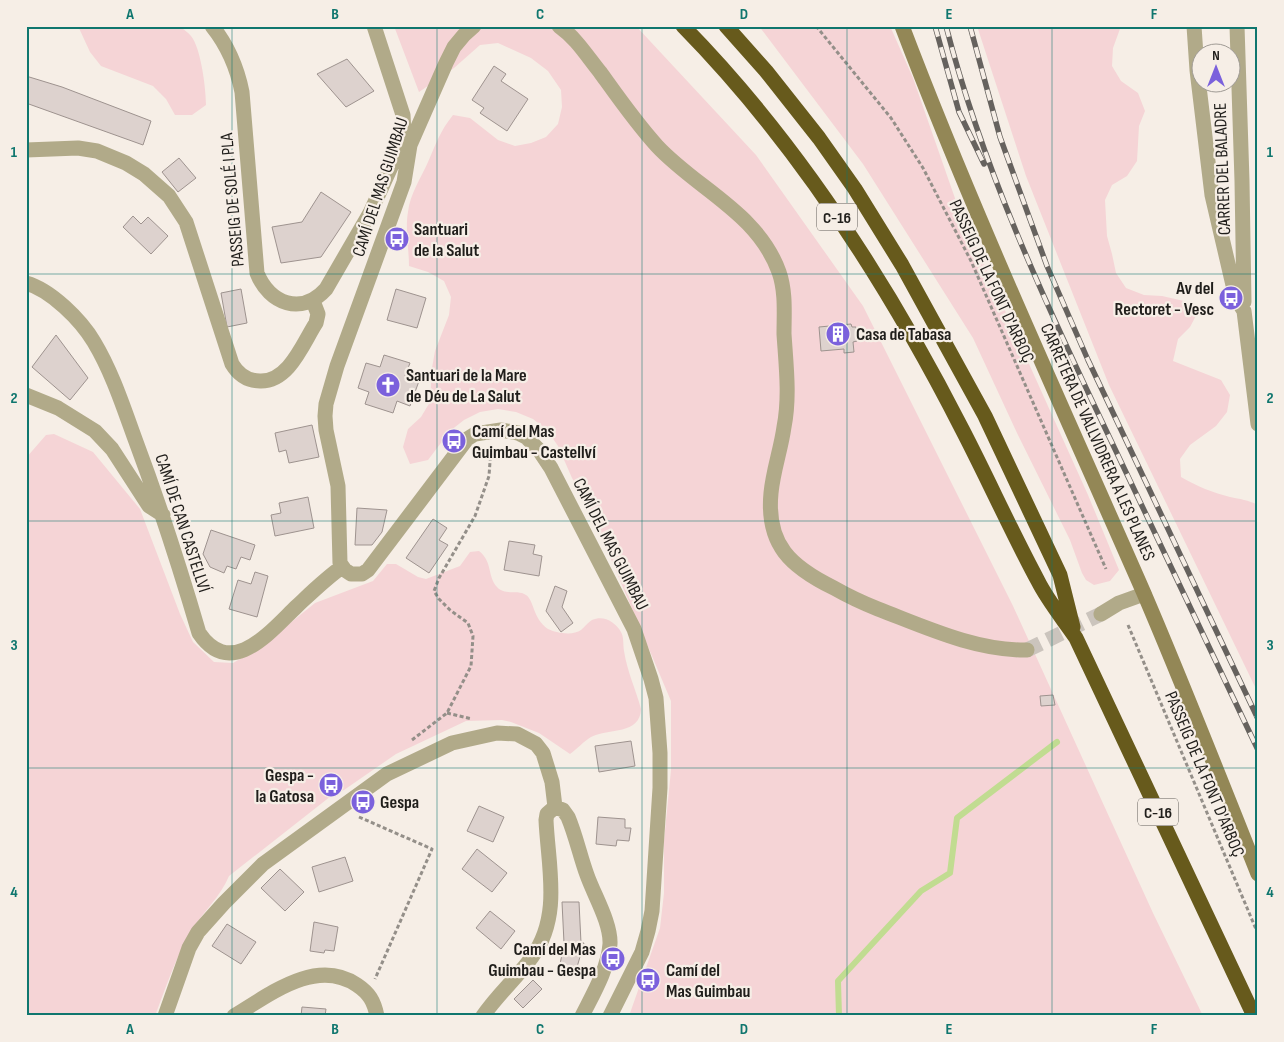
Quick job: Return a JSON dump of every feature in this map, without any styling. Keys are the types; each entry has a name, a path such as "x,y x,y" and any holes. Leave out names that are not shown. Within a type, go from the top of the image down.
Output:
{"highway":[{"name":"C-16","path":"683,26 769,122 846,229 898,312 962,428 1039,583 1076,638 1254,1016"},
{"name":"C-16","path":"726,26 766,71 819,138 855,189 902,265 985,416 1060,575 1076,638"}],"main road":[{"name":"CARRETERA DE VALLVIDRERA A LES PLANES","path":"902,26 1000,266 1144,594 1258,874"}],"street":[{"name":"PASSEIG DE SOLÉ I PLA","path":"212,26 231,54 242,92 257,273 263,286 279,300 300,304 313,301"},
{"path":"26,150 78,148 97,151 132,167 157,184 169,196 186,222 232,364 236,370 249,380 265,382 273,379 286,369 316,322 318,314 313,301 326,289 370,213 396,156 410,145 404,134 402,116 374,26"},
{"name":"CAMÍ DEL MAS GUIMBAU","path":"474,26 454,47 410,145 404,182 336,366 326,404 326,430 338,486 340,559 342,567 348,572 362,574 368,570 461,446 475,434 491,430 510,431 526,437 539,450 550,468 634,629 652,680 656,698 660,754 660,788 652,911 642,952 610,1016"},
{"path":"559,26 583,50 658,147 676,164 725,201 761,238 773,258 779,272 783,291 787,390 785,426 771,491 770,507 771,520 780,545 791,560 801,570 815,579 861,602 936,631 1008,650 1027,650"},
{"path":"1194,26 1196,70 1212,195 1236,298 1244,311 1258,424"},
{"name":"CARRER DEL BALADRE","path":"1237,26 1244,311"},
{"name":"CAMÍ DE CAN CASTELLVÍ","path":"26,283 44,292 69,312 93,340 114,382 163,515 199,634 210,646 226,653 246,650 264,638 326,578 342,567"},
{"path":"26,395 58,408 95,431 112,449 148,506 163,515"},
{"path":"1101,614 1119,603 1144,594"},
{"path":"165,1016 189,948 198,932 242,884 263,864 387,774 432,751 469,738 497,733 517,734 531,740 540,748 546,760 552,782 555,807"},
{"path":"483,1016 533,956 545,930 551,905 546,820 547,814 555,807"},
{"path":"555,807 563,810 568,817 586,874 610,939 603,972 582,1016"},
{"path":"234,1016 292,983 320,975 334,975 349,980 369,994 376,1006 378,1016"}],"path":[{"name":"PASSEIG DE LA FONT D'ARBOÇ","path":"816,26 891,118 922,168 971,261 1106,569"},
{"path":"410,742 447,713 471,666 473,636 468,623 450,610 434,591 439,578 475,516 481,500 489,476 491,430"},
{"name":"PASSEIG DE LA FONT D'ARBOÇ","path":"1128,625 1258,934"},
{"path":"340,808 432,849 369,994"}],"shaded area":[{"path":"78,26 179,26 191,36 198,50 204,79 206,105 192,115 175,115 166,99 153,86 101,66 90,52"},
{"path":"394,26 636,26 756,155 863,306 1013,606 1153,913 1203,1016 629,1016 660,928 664,893 664,841 671,770 671,701 591,512 572,478 558,446 547,430 533,419 516,412 498,409 480,412 464,420 450,431 428,460 410,464 403,447 408,429 421,417 430,402 435,351 449,315 451,297 444,281 428,272 409,266 407,219 413,192 441,132 453,115 470,118 498,140 515,146 531,143 546,137 558,124 562,107 561,90 548,71 531,58 498,43 480,45 454,68 419,92"},
{"path":"759,26 890,26 913,78 957,204 1088,495 1119,570 1110,581 1094,585 1086,580 1070,540 973,338 863,164"},
{"path":"977,26 1121,26 1113,48 1112,66 1121,81 1138,93 1145,111 1139,126 1137,161 1127,176 1112,185 1105,200 1107,236 1116,273 1126,288 1144,295 1162,296 1184,301 1198,312 1190,327 1178,339 1173,361 1221,380 1230,395 1227,412 1216,426 1190,445 1180,459 1181,477 1211,491 1258,505 1258,693 1109,385 1026,176"},
{"path":"54,434 93,452 140,509 180,614 193,642 214,662 233,663 258,649 315,603 373,581 387,564 396,564 418,577 426,579 460,566 470,552 479,551 488,564 497,587 508,592 523,593 529,597 539,620 548,629 560,633 574,633 581,630 592,620 601,618 609,620 616,625 623,636 627,666 641,709 639,717 629,727 591,737 570,754 539,733 502,720 466,721 396,754 344,790 331,796 229,876 186,940 155,1016 26,1016 26,458 46,435"}],"building":[{"path":"347,59 374,91 346,107 317,74"},
{"path":"494,66 506,74 501,81 528,99 507,131 480,113 484,108 472,100"},
{"path":"26,76 62,87 151,121 143,145 26,103"},
{"path":"179,158 196,178 178,192 162,172"},
{"path":"321,192 351,212 321,257 281,263 272,227 302,222"},
{"path":"133,216 141,224 148,217 168,236 151,254 123,227"},
{"path":"241,289 247,323 227,327 221,293"},
{"path":"396,289 426,298 417,328 387,320"},
{"name":"Casa de Tabasa","path":"851,324 852,327 856,327 857,341 853,342 854,352 844,353 844,349 821,351 819,327"},
{"path":"56,335 88,378 70,400 32,367"},
{"name":"Santuari de la Mare de Déu de La Salut","path":"384,355 410,363 405,376 419,381 410,406 397,401 393,413 365,404 369,392 358,388 366,363 380,367"},
{"path":"312,425 319,457 289,463 286,450 279,452 275,433"},
{"path":"308,497 314,528 275,536 271,515 281,513 279,503"},
{"path":"357,508 387,510 382,532 372,545 355,545"},
{"path":"433,519 447,528 439,540 448,545 429,573 406,558"},
{"path":"211,530 255,545 250,560 241,557 236,569 227,566 224,573 210,567 203,554"},
{"path":"509,541 535,545 533,554 542,556 539,576 504,570"},
{"path":"255,572 268,576 257,617 229,609 238,580 251,584"},
{"path":"555,586 567,591 562,607 573,623 561,632 546,611"},
{"path":"1053,695 1055,705 1041,706 1040,696"},
{"path":"631,741 635,766 599,772 595,746"},
{"path":"479,806 504,817 493,842 467,831"},
{"path":"598,817 625,819 625,828 631,828 629,841 617,840 616,846 596,844"},
{"path":"477,849 507,873 492,892 462,869"},
{"path":"345,857 353,881 319,892 312,867"},
{"path":"280,869 304,892 285,911 261,888"},
{"path":"562,902 579,902 581,943 564,943"},
{"path":"490,911 515,931 501,949 476,928"},
{"path":"314,922 338,927 334,951 325,950 324,953 310,951"},
{"path":"227,924 256,942 241,964 212,946"},
{"path":"564,943 584,943 575,974 559,970"},
{"path":"533,980 542,989 523,1008 514,999"},
{"path":"302,1007 326,1009 325,1016 301,1016"}],"waterway":[{"path":"839,1016 838,981 921,891 950,873 957,818 1057,742"}],"tunnel":[{"path":"1027,650 1101,614"}],"railway":[{"path":"935,26 959,112 984,164"},
{"path":"946,26 977,130 1037,281 1258,750"},
{"path":"970,26 1000,137 1047,266 1088,360 1258,719"}],"place":[{"name":"Santuari de la Salut","path":"397,239"},
{"name":"Av del Rectoret - Vesc","path":"1231,298"},
{"name":"Casa de Tabasa","path":"838,334"},
{"name":"Santuari de la Mare de Déu de La Salut","path":"388,385"},
{"name":"Camí del Mas Guimbau - Castellví","path":"454,441"},
{"name":"Gespa - la Gatosa","path":"331,785"},
{"name":"Gespa","path":"363,802"},
{"name":"Camí del Mas Guimbau - Gespa","path":"613,959"},
{"name":"Camí del Mas Guimbau","path":"648,980"}]}
